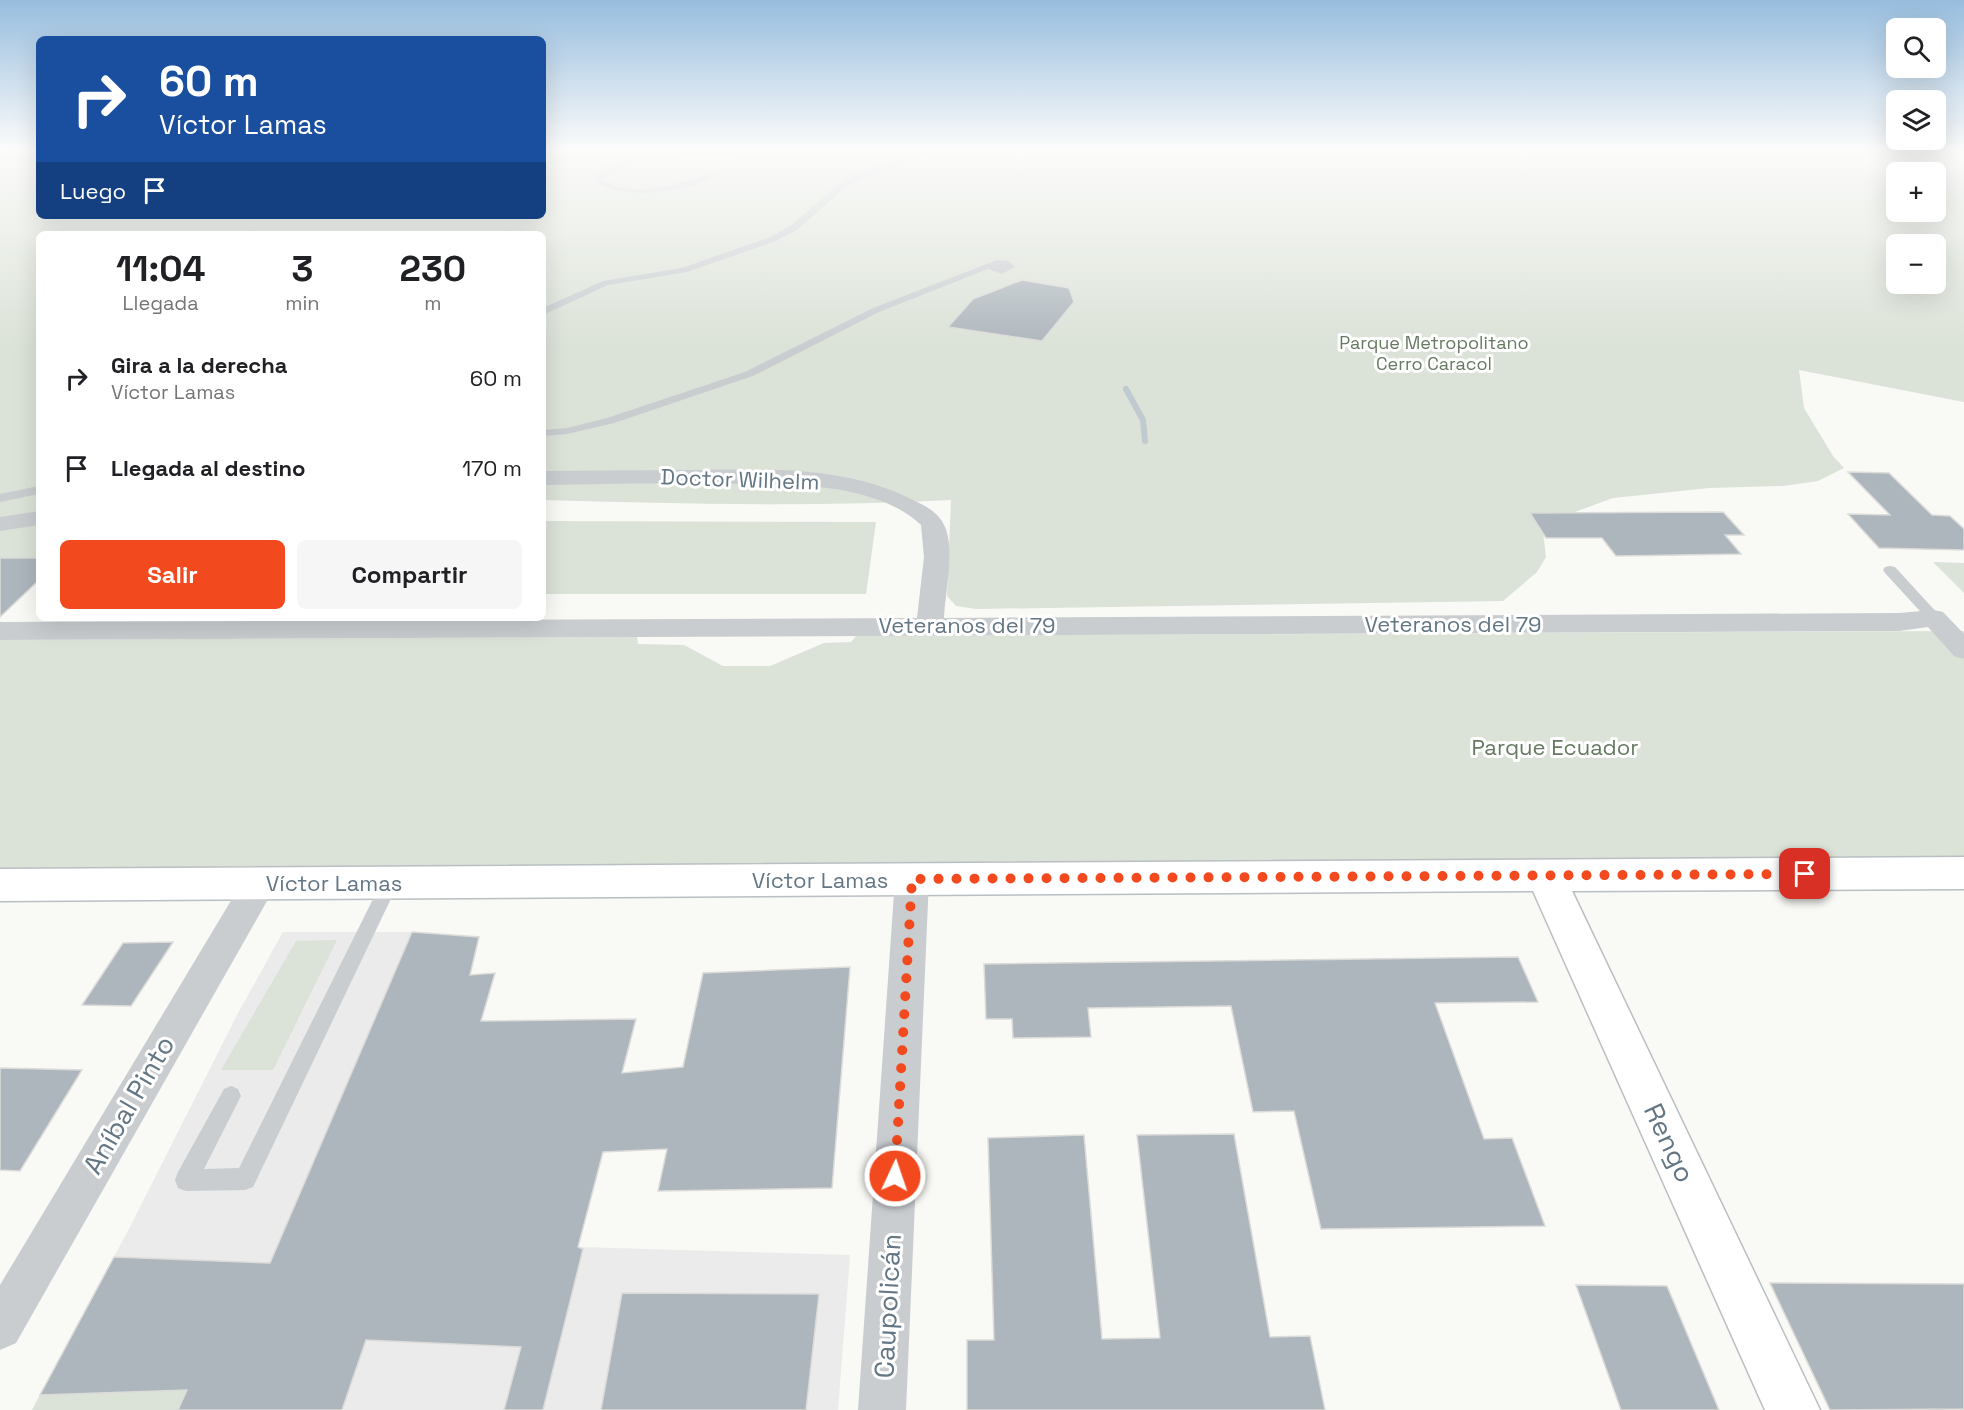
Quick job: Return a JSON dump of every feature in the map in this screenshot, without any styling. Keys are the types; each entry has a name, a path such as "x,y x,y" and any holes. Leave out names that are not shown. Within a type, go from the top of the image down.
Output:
{"main road":[{"name":"Víctor Lamas","path":"0,885 1964,873"},
{"name":"Rengo","path":"1545,875 1793,1410"}],"street":[{"name":"Doctor Wilhelm","path":"546,478 797,477 867,489 903,502 922,513 934,525 936,541 930,624"},
{"path":"0,524 36,518"},
{"name":"Veteranos del 79","path":"0,631 930,624 1899,622 1934,618"},
{"path":"1934,618 1964,650"},
{"name":"Caupolicán","path":"882,1410 912,879"},
{"name":"Aníbal Pinto","path":"0,1328 259,884"}],"lane":[{"path":"546,311 606,283 684,270 772,239 795,227 807,217"},
{"path":"546,433 567,431 610,421 749,374 876,310 968,273 994,268"},
{"path":"0,498 36,491"},
{"path":"1890,570 1934,618"},
{"path":"231,1096 186,1180 245,1179 389,884"}],"shaded area":[{"path":"283,932 412,932 470,975 495,973 481,1021 398,1247 578,1247 850,1255 838,1410 32,1410 131,1225 237,1015"}],"green space":[{"name":"Parque Metropolitano Cerro Caracol","path":"0,217 36,217 36,219 546,219 546,217 1886,217 1886,222 1946,222 1946,217 1964,217 1964,402 1799,370 1804,408 1833,456 1844,468 1818,481 1783,486 1709,488 1613,498 1542,524 1546,557 1537,572 1503,601 976,609 956,606 947,596 951,500 798,504 546,500 546,231 36,231 36,566 0,574"},
{"path":"546,521 876,522 866,594 546,594"},
{"path":"1933,562 1964,563 1964,593"},
{"name":"Parque Ecuador","path":"1964,631 1964,859 0,868 0,640 637,637 638,644 684,645 723,666 770,666 824,643 851,642 856,636"},
{"path":"337,940 273,1070 221,1070 296,941"},
{"path":"187,1390 178,1410 32,1410 40,1395"}],"building":[{"path":"1022,280 1069,288 1074,302 1042,341 948,327 973,299"},
{"path":"1848,472 1889,473 1932,515 1950,516 1964,529 1964,550 1879,548 1848,514 1890,515"},
{"path":"1723,512 1744,535 1725,535 1741,554 1616,556 1602,538 1546,538 1530,513"},
{"path":"0,558 36,558 36,583 0,617"},
{"path":"412,932 479,937 470,975 495,973 481,1021 636,1019 622,1073 683,1067 703,973 850,967 832,1188 658,1191 667,1149 603,1152 578,1247 583,1249 543,1410 504,1410 521,1347 366,1340 342,1410 178,1410 187,1390 40,1395 114,1257 270,1263"},
{"path":"173,942 131,1006 82,1005 123,943"},
{"path":"1518,957 1538,1002 1435,1003 1484,1139 1512,1138 1545,1226 1321,1229 1294,1111 1253,1112 1231,1006 1088,1008 1091,1037 1013,1038 1012,1019 986,1019 984,964"},
{"path":"0,1068 82,1070 20,1171 0,1170"},
{"path":"1234,1134 1270,1337 1310,1336 1325,1410 967,1410 967,1340 994,1340 988,1138 1084,1135 1102,1339 1160,1338 1137,1135"},
{"path":"1770,1283 1964,1284 1964,1409 1830,1410"},
{"path":"1576,1285 1667,1286 1719,1410 1621,1410"},
{"path":"622,1293 819,1294 806,1410 601,1410"}],"waterway":[{"path":"1126,389 1143,420 1145,441"}],"route":[{"path":"895,1176 912,879 1805,874"}]}
